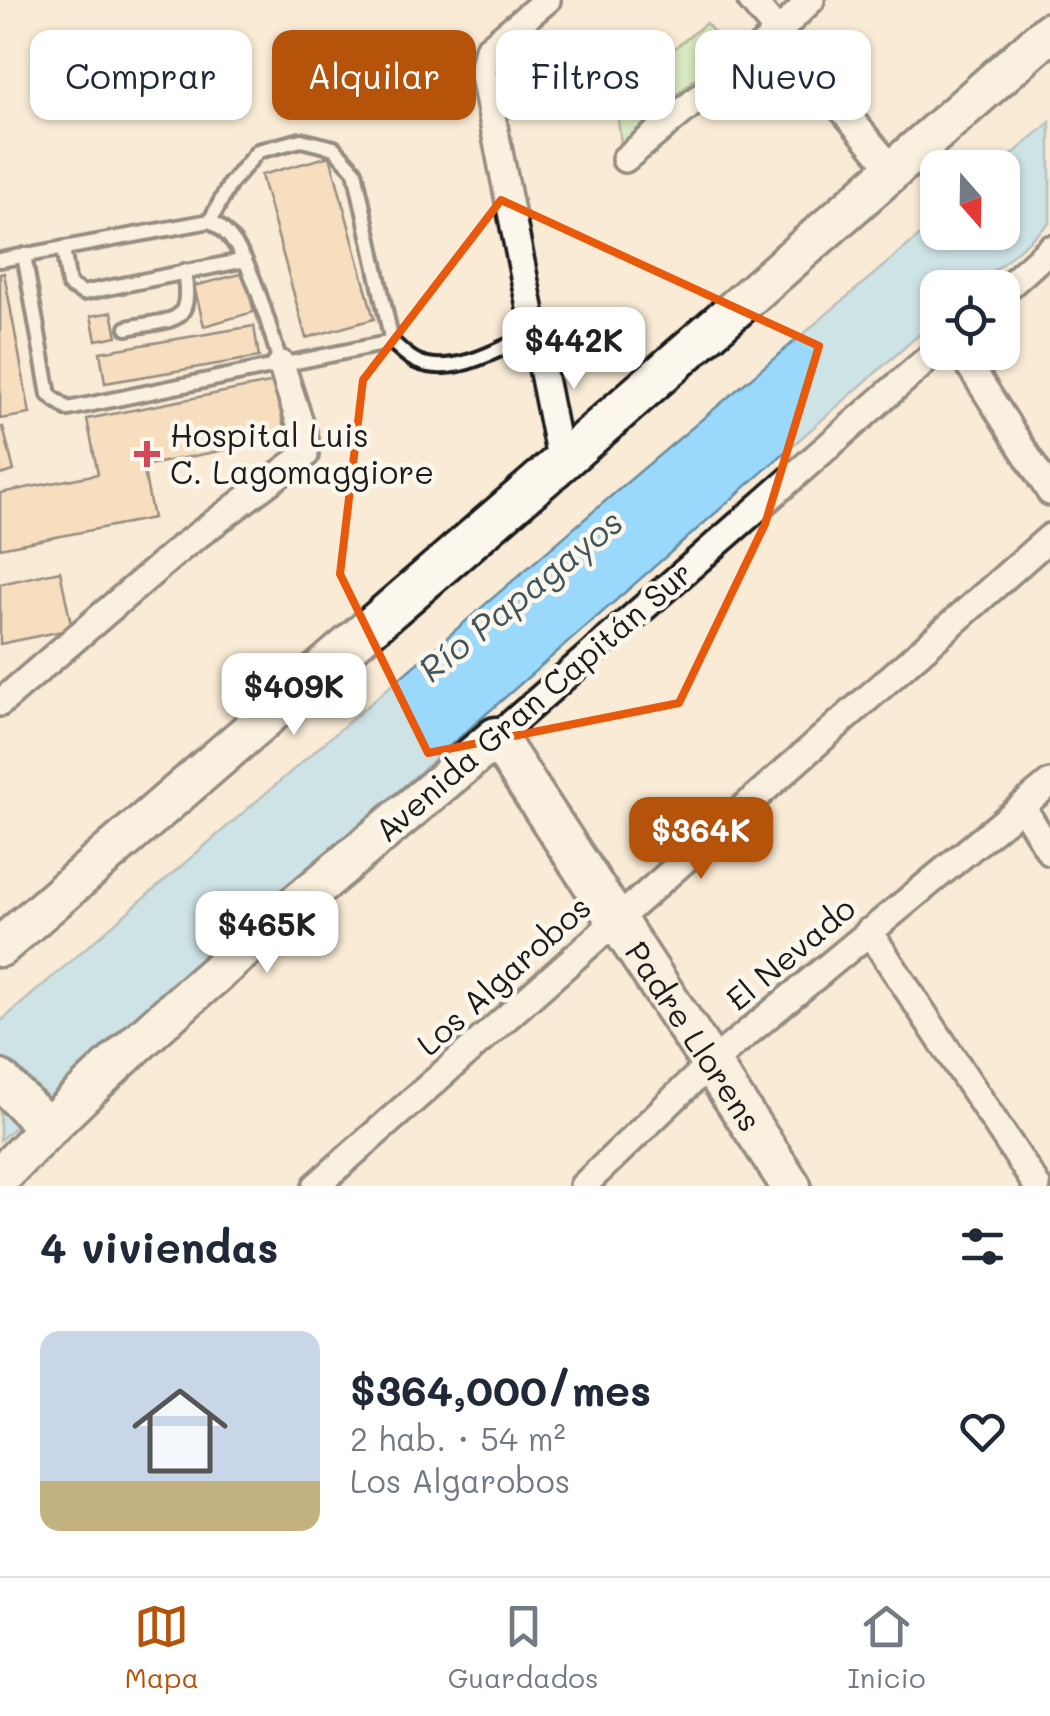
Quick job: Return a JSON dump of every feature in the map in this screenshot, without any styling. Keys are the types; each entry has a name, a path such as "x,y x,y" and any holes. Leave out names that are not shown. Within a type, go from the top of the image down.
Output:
{"street":[{"path":"548,0 488,49 483,71 561,463"},
{"path":"751,0 774,30"},
{"path":"781,30 811,0"},
{"path":"0,947 561,463 1050,32"},
{"path":"625,158 695,101"},
{"path":"850,120 892,170"},
{"path":"1020,276 1050,249"},
{"path":"0,703 182,547 305,455 304,440 280,364"},
{"name":"Avenida Gran Capitán Sur","path":"0,1177 142,1038 496,737 920,366"},
{"path":"972,370 1050,492"},
{"name":"Los Algarobos","path":"316,1186 1050,537"},
{"name":"Padre Llorens","path":"496,737 791,1186"},
{"name":"El Nevado","path":"583,1186 711,1063 1050,783"},
{"path":"1022,806 1050,852"},
{"path":"870,931 1036,1186"},
{"path":"0,1080 47,1127"}],"lane":[{"path":"210,220 230,184 258,151 301,140 334,148 354,171 392,342 414,361 431,366 458,365 534,333"},
{"path":"0,260 210,220 226,228 245,260 280,364"},
{"path":"63,248 70,285 83,293 245,260"},
{"path":"24,255 49,395 68,409 392,342"},
{"path":"127,328 177,317 185,311 188,301 184,271"}],"highlighted area":[{"path":"501,200 819,346 765,524 679,703 428,753 340,574 363,380"}],"green space":[{"path":"695,32 695,79 675,96 675,48"},
{"path":"618,120 648,120 621,144"}],"water":[{"path":"1050,122 1050,223 1020,249 1020,150"},
{"name":"Río Papagayos","path":"920,235 920,250 1018,250 995,270 920,270 920,334 0,1140 0,1022"}],"building":[{"path":"330,156 374,319 306,338 261,175"},
{"path":"4,273 30,414 0,419 0,274"},
{"path":"244,273 254,312 204,326 194,286"},
{"path":"112,312 117,336 96,340 91,316"},
{"path":"254,326 259,357 105,383 100,352"},
{"path":"275,382 286,438 143,466 153,518 0,548 0,493 98,474 87,419"},
{"path":"3,427 14,471 0,475 0,428"},
{"path":"60,571 72,629 0,644 0,584"}],"place":[{"name":"Hospital Luis C. Lagomaggiore","path":"147,454"}]}
